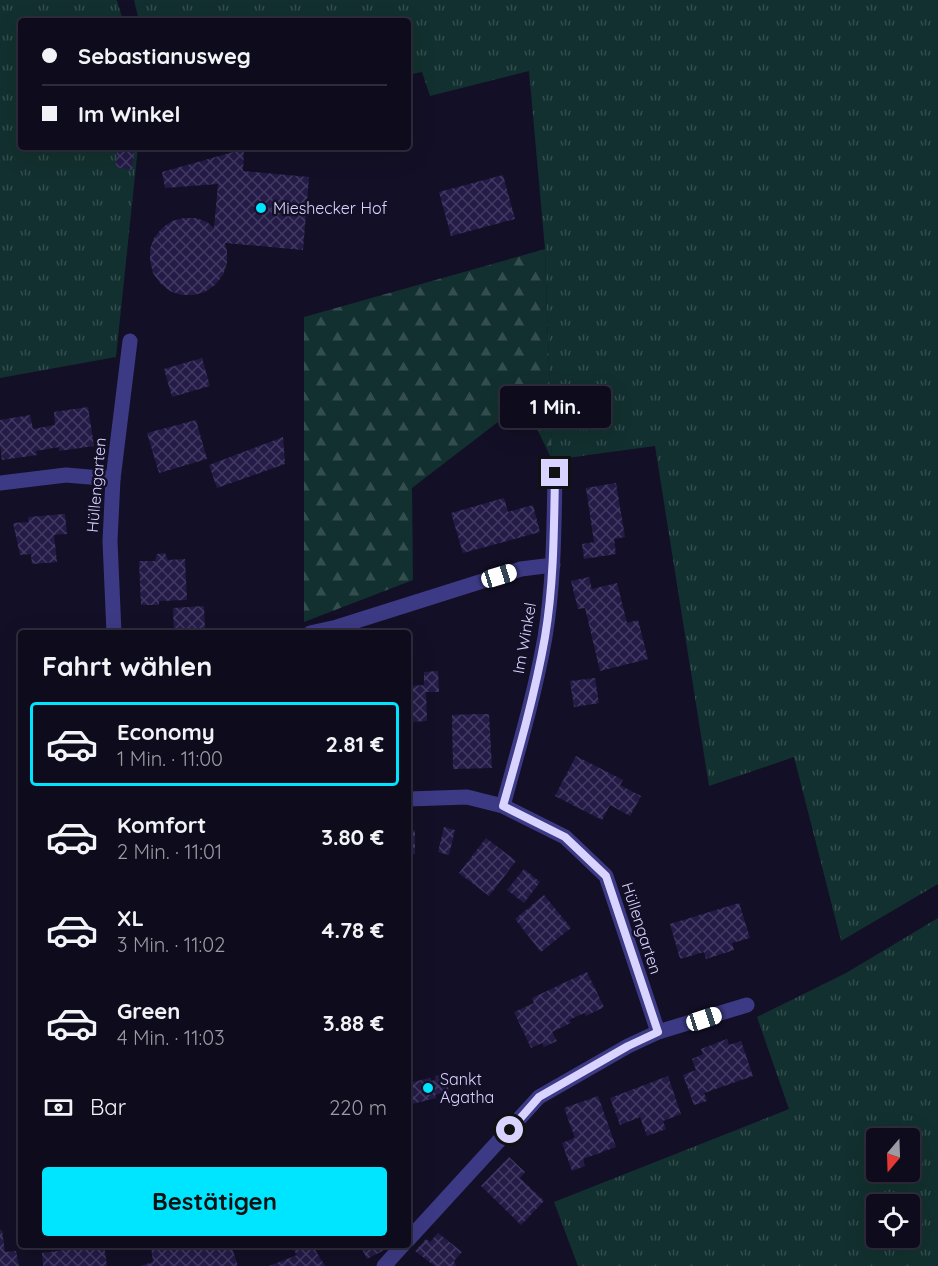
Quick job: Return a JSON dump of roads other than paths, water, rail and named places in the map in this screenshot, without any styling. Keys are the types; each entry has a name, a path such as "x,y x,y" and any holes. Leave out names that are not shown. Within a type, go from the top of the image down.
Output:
{"street":[{"name":"Hüllengarten","path":"114,630 110,541 113,479 130,341"},
{"name":"Im Winkel","path":"503,806 525,726 545,637 553,565 555,473"},
{"path":"0,483 66,476 113,479"},
{"path":"324,630 521,569 553,565"},
{"name":"Hüllengarten","path":"411,799 467,797 503,806 565,837 606,876 658,1032"},
{"path":"411,1237 539,1097 628,1046 658,1032 747,1005"},
{"path":"384,1266 401,1248"}],"place":[{"name":"Mieshecker Hof","path":"261,208"},
{"name":"Sankt Agatha","path":"428,1088"}]}
